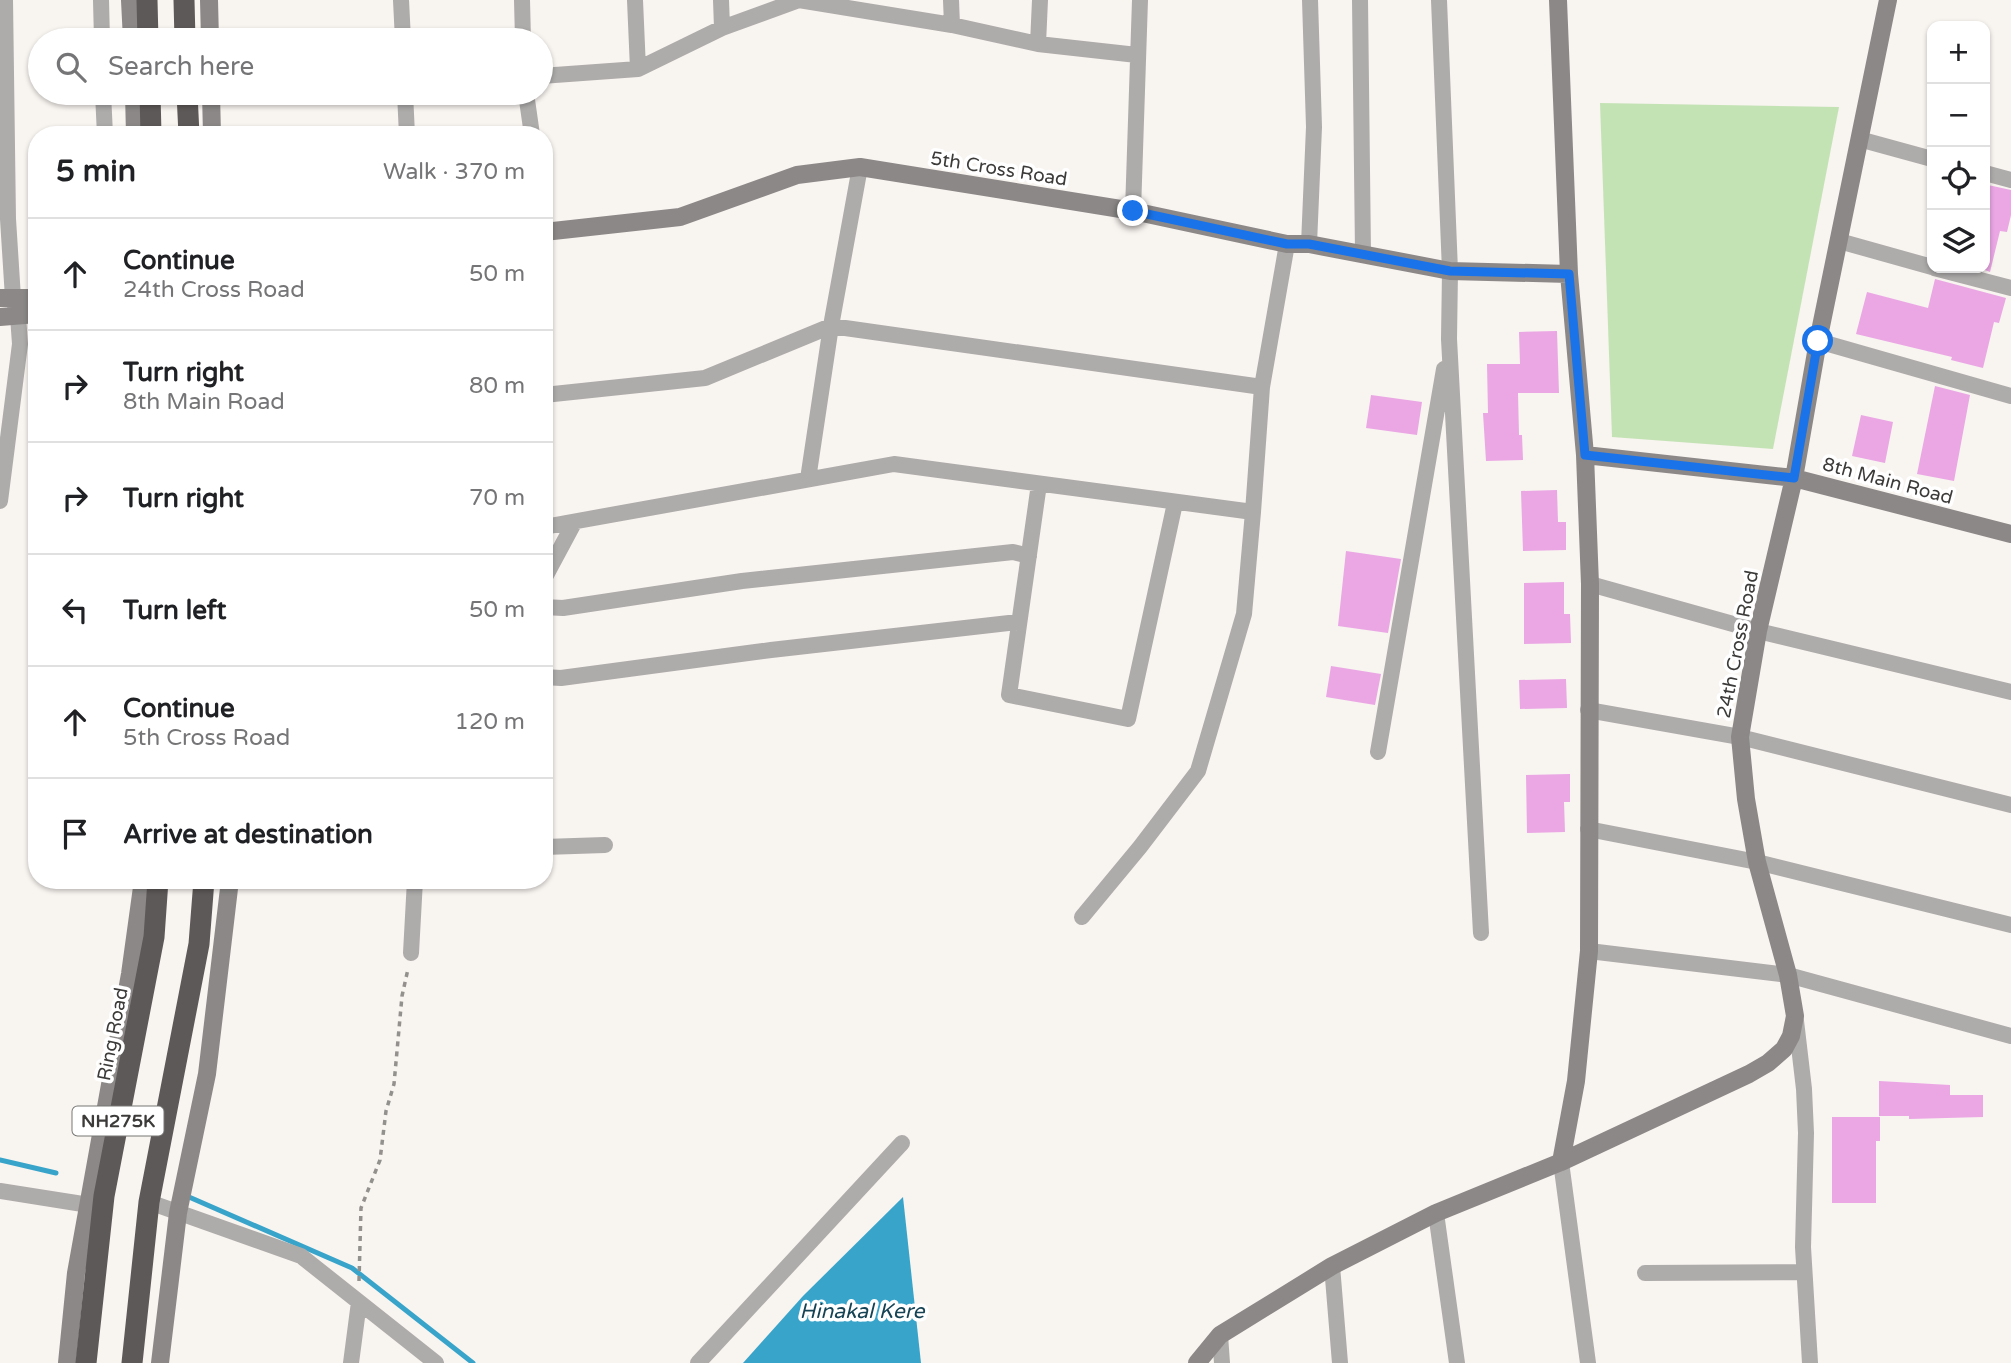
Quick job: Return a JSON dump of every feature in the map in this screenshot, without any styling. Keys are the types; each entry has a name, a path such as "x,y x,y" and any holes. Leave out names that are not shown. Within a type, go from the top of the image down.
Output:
{"highway":[{"path":"147,0 148,28"},
{"path":"184,0 185,28"},
{"path":"150,105 151,126"},
{"path":"188,105 189,126"},
{"name":"Ring Road","path":"86,1363 104,1196 107,1140 153,937 158,889"},
{"name":"NH275K","path":"132,1363 149,1202 199,944 203,889"}],"street":[{"path":"0,501 20,344 9,316 7,298 5,0"},
{"path":"101,0 102,28"},
{"path":"130,0 131,28"},
{"path":"209,0 210,28"},
{"path":"401,0 402,28"},
{"path":"522,0 523,28"},
{"path":"635,0 638,69"},
{"path":"720,0 722,27"},
{"path":"553,75 638,69 722,27 799,0 869,5 1038,44 1138,55"},
{"path":"951,0 951,25"},
{"path":"1038,44 1040,0"},
{"path":"1133,211 1140,0"},
{"path":"1309,244 1314,127 1310,0"},
{"path":"1360,0 1363,254"},
{"path":"1439,0 1450,271 1449,339 1481,933"},
{"path":"1558,0 1569,274 1585,455 1590,584 1589,951 1576,1080 1561,1161 1588,1363"},
{"name":"24th Cross Road","path":"1197,1363 1220,1335 1332,1266 1436,1213 1561,1161 1768,1063 1784,1049 1791,1036 1795,1016 1788,975 1757,862 1746,799 1740,737 1758,631 1794,478 1818,341 1888,0"},
{"path":"104,105 105,126"},
{"path":"134,105 135,126"},
{"path":"211,105 212,126"},
{"path":"406,105 407,126"},
{"path":"528,105 531,126"},
{"path":"1859,139 1927,158"},
{"path":"808,479 831,326 860,167"},
{"name":"5th Cross Road","path":"553,227 680,217 797,175 860,167 1133,211 1287,244 1309,244 1450,271 1569,274"},
{"path":"1990,174 2011,180"},
{"path":"1839,241 1927,265"},
{"path":"1082,917 1198,771 1244,614 1262,387 1287,244"},
{"path":"1955,273 2011,288"},
{"path":"7,298 28,298"},
{"path":"9,316 28,315"},
{"path":"553,394 705,378 831,326 1262,387"},
{"path":"1378,752 1449,339"},
{"path":"1818,341 2011,396"},
{"name":"8th Main Road","path":"1585,455 1794,478 2011,534"},
{"path":"553,526 894,464 1253,512"},
{"path":"1039,484 1009,695 1128,719 1175,503"},
{"path":"553,562 574,523"},
{"path":"553,607 742,581 1013,552 1029,556"},
{"path":"1590,584 1758,631 2011,692"},
{"path":"553,677 575,677 771,650 1018,622"},
{"path":"1588,710 1740,737 2011,805"},
{"path":"1588,829 1757,862 2011,925"},
{"path":"553,848 604,845"},
{"path":"67,1363 76,1273 89,1205 107,1140 142,889"},
{"path":"160,1363 178,1213 207,1074 229,889"},
{"path":"411,953 415,889"},
{"path":"1589,951 1788,975 2011,1036"},
{"path":"1795,1016 1804,1088 1804,1272 1810,1363"},
{"path":"698,1363 902,1143"},
{"path":"0,1191 89,1205"},
{"path":"149,1202 301,1256 359,1294 436,1363"},
{"path":"1436,1213 1457,1363"},
{"path":"1332,1266 1340,1363"},
{"path":"1645,1273 1804,1272"},
{"path":"351,1363 359,1294"},
{"path":"1220,1335 1222,1363"}],"path":[{"path":"359,1294 361,1208 380,1160 386,1111 394,1084 402,996 411,953"}],"green space":[{"path":"1600,103 1839,107 1773,449 1612,437"}],"water":[{"name":"Hinakal Kere","path":"903,1197 921,1363 743,1363 803,1296"}],"building":[{"path":"1990,185 2011,190 2011,215 2007,232 2000,231 1990,272"},
{"path":"1935,279 2006,298 1999,323 1994,322 1983,368 1951,360 1952,357 1856,334 1867,292 1928,308"},
{"path":"1557,331 1559,393 1518,393 1519,435 1522,435 1523,460 1486,461 1483,413 1488,413 1487,364 1520,364 1519,332"},
{"path":"1935,386 1970,395 1954,481 1917,474"},
{"path":"1371,395 1422,402 1417,435 1366,428"},
{"path":"1861,415 1893,422 1885,463 1852,456"},
{"path":"1557,490 1558,522 1566,522 1566,550 1523,551 1521,491"},
{"path":"1346,551 1401,559 1388,633 1338,626"},
{"path":"1564,582 1564,614 1570,614 1571,643 1524,644 1524,583"},
{"path":"1331,666 1381,674 1375,705 1326,697"},
{"path":"1566,679 1567,708 1520,709 1519,680"},
{"path":"1570,774 1570,802 1564,802 1565,832 1527,833 1526,775"},
{"path":"1879,1081 1950,1085 1950,1095 1983,1095 1983,1117 1909,1119 1909,1116 1879,1116"},
{"path":"1832,1117 1880,1117 1880,1141 1876,1141 1876,1203 1832,1203"}],"waterway":[{"path":"0,1160 56,1173"},
{"path":"189,1197 352,1268 473,1363"}],"route":[{"path":"1133,211 1287,244 1309,244 1450,271 1569,274 1585,455 1794,478 1818,341"}]}
